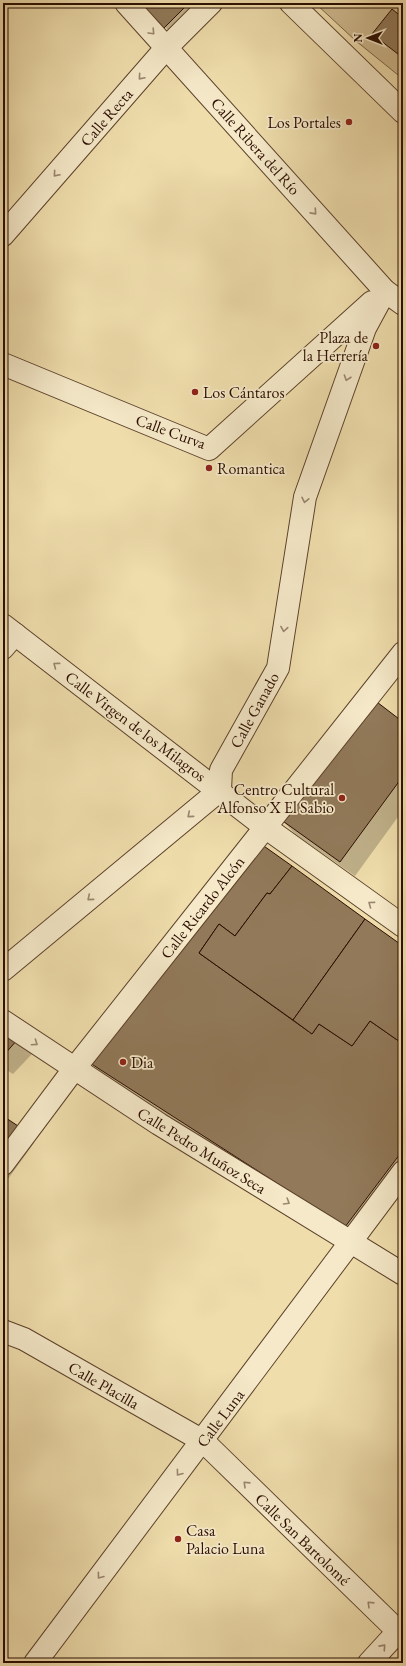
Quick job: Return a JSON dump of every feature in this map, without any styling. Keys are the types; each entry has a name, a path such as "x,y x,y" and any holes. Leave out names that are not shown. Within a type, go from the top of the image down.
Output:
{"street":[{"name":"Calle Ribera del Río","path":"126,3 385,291"},
{"name":"Calle Recta","path":"3,235 167,47 211,3"},
{"path":"291,3 403,112"},
{"path":"385,291 403,304"},
{"name":"Calle Curva","path":"3,364 209,449 385,291"},
{"name":"Calle Ganado","path":"220,790 221,770 278,668 305,497 365,328 385,291"},
{"name":"Calle Virgen de los Milagros","path":"7,636 220,790 266,827 403,926"},
{"name":"Calle Ricardo Alcón","path":"3,1164 74,1069 403,653"},
{"path":"3,970 220,790"},
{"name":"Calle Pedro Muñoz Seca","path":"3,1021 165,1128 403,1274"},
{"name":"Calle Luna","path":"35,1663 203,1441 403,1172"},
{"name":"Calle Placilla","path":"3,1331 24,1339 203,1441"},
{"name":"Calle San Bartolomé","path":"203,1441 401,1631"},
{"path":"369,1663 401,1631"}],"shaded area":[{"path":"315,3 403,3 403,79 356,41"}],"building":[{"path":"140,3 189,3 164,28"},
{"path":"392,9 403,18 403,48 398,54 372,34"},
{"name":"Centro Cultural Alfonso X El Sabio","path":"373,699 403,722 403,776 340,862 280,819"},
{"path":"261,844 292,866 270,894 267,893 235,936 219,924 199,953 312,1034 319,1024 352,1046 370,1021 403,1044 403,1150 345,1227 90,1063"},
{"path":"292,866 365,919 293,1020 199,953 219,924 235,936 267,893 270,894"},
{"path":"365,919 403,946 403,1044 370,1021 352,1046 319,1024 312,1034 293,1020"},
{"path":"3,1029 18,1039 3,1056"},
{"path":"3,1116 21,1128 3,1153"}],"place":[{"name":"Los Portales","path":"349,122"},
{"name":"Plaza de la Herrería","path":"376,346"},
{"name":"Los Cántaros","path":"195,392"},
{"name":"Romantica","path":"209,468"},
{"name":"Centro Cultural Alfonso X El Sabio","path":"342,798"},
{"name":"Dia","path":"123,1062"},
{"name":"Casa Palacio Luna","path":"178,1539"}]}
